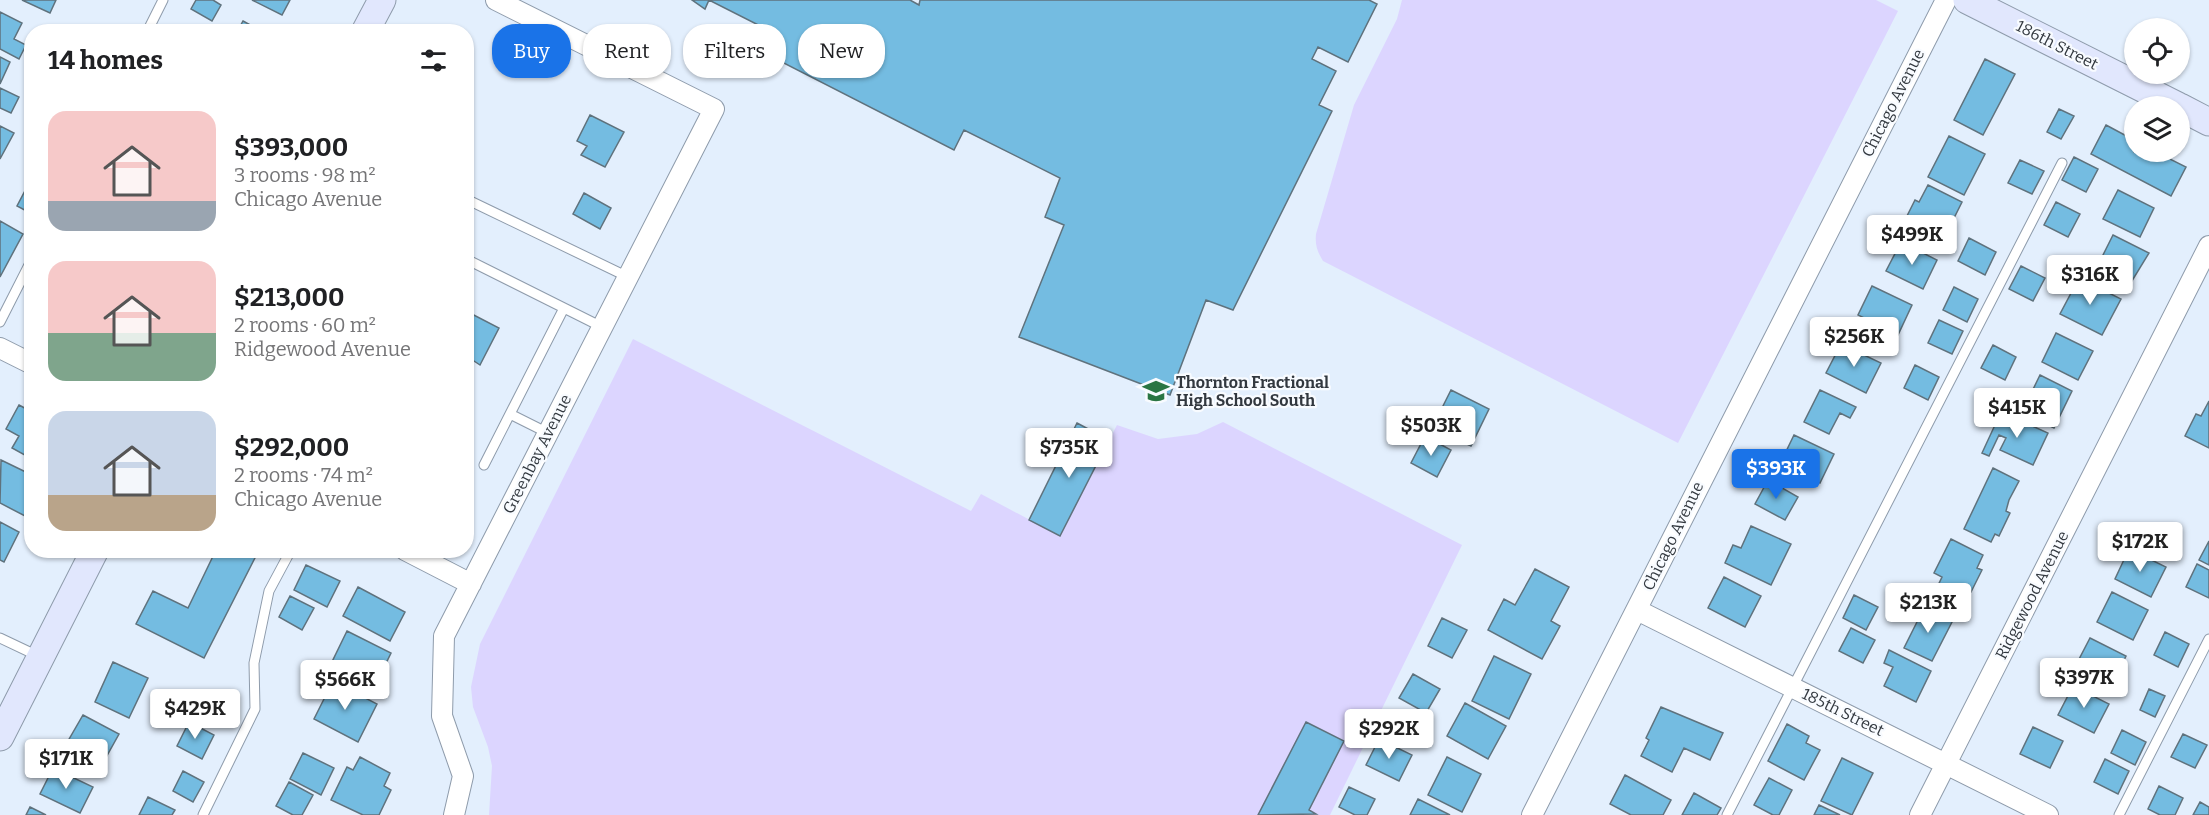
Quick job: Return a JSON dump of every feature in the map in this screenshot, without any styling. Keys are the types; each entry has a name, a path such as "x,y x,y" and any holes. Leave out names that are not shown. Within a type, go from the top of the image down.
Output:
{"street":[{"path":"369,24 382,0"},
{"name":"Greenbay Avenue","path":"454,815 463,776 442,716 444,636 714,109 496,0"},
{"name":"Chicago Avenue","path":"1532,815 1946,0"},
{"name":"186th Street","path":"1967,0 2157,96"},
{"name":"186th Street","path":"2190,112 2209,122"},
{"name":"Ridgewood Avenue","path":"1920,815 2209,246"},
{"path":"0,348 24,360"},
{"path":"0,737 6,709 41,657 91,558"},
{"path":"421,558 471,584"},
{"name":"185th Street","path":"1637,610 2048,815"}],"lane":[{"path":"151,24 163,0"},
{"path":"1727,815 2062,163"},
{"path":"474,203 628,277"},
{"path":"474,263 602,327"},
{"path":"0,322 24,275"},
{"path":"484,465 564,308"},
{"path":"510,414 548,433"},
{"path":"203,815 255,709 254,663 269,591 287,558"},
{"path":"0,638 41,657"},
{"path":"2119,815 2209,639"}],"shaded area":[{"path":"1402,0 1876,0 1898,11 1678,443 1323,261 1317,248 1316,234 1354,105 1397,19"},
{"path":"633,339 971,511 981,494 1060,536 1117,425 1158,439 1197,434 1223,422 1462,545 1330,815 489,815 492,766 488,747 473,707 471,687 480,644"}],"building":[{"path":"22,0 56,0 50,13"},
{"path":"196,0 213,0 221,5 212,21 191,9"},
{"path":"252,0 290,0 282,15"},
{"path":"692,0 709,0 705,9"},
{"path":"709,0 910,0 919,5 920,0 1369,0 1377,4 1348,62 1318,47 1312,59 1336,71 1319,105 1332,111 1233,310 1206,300 1170,395 1019,337 1064,225 1045,217 1060,178 964,130 954,150 813,78 885,78 885,24 798,24 798,70 786,64 786,24 756,24"},
{"path":"0,12 22,23 14,39 24,44 24,49 19,59 0,49"},
{"path":"0,57 10,62 0,84"},
{"path":"1985,59 2015,74 1983,135 1954,120"},
{"path":"0,88 19,97 11,113 0,108"},
{"path":"2059,109 2074,116 2061,139 2047,132"},
{"path":"590,115 624,132 605,167 581,155 587,146 577,141"},
{"path":"2106,125 2124,135 2124,162 2176,162 2186,167 2171,196 2091,154"},
{"path":"0,126 14,133 0,159"},
{"path":"1949,136 1985,154 1964,195 1928,177"},
{"path":"2074,157 2098,169 2086,192 2062,180"},
{"path":"2020,160 2044,171 2032,194 2008,183"},
{"path":"1928,185 1962,202 1940,246 1902,226 1915,200 1919,202"},
{"path":"2118,190 2154,208 2140,237 2103,219"},
{"path":"24,193 24,210 17,206"},
{"path":"584,193 611,208 600,229 573,214"},
{"path":"2056,202 2080,214 2068,237 2044,225"},
{"path":"0,221 23,234 0,277"},
{"path":"2113,235 2149,253 2127,289 2094,273"},
{"path":"1969,238 1996,252 1985,275 1958,261"},
{"path":"1901,242 1937,260 1923,289 1886,271"},
{"path":"2021,266 2045,278 2033,301 2009,289"},
{"path":"2079,278 2121,299 2102,335 2060,314"},
{"path":"1872,286 1912,305 1898,335 1858,315"},
{"path":"1954,287 1978,299 1967,322 1943,310"},
{"path":"474,315 499,328 480,365 474,361"},
{"path":"1939,320 1963,331 1952,354 1928,343"},
{"path":"2056,333 2093,351 2078,380 2042,362"},
{"path":"1841,344 1881,363 1866,393 1826,373"},
{"path":"1993,345 2016,357 2005,380 1981,368"},
{"path":"1915,365 1939,377 1928,400 1904,388"},
{"path":"2040,375 2072,391 2054,428 2022,412"},
{"path":"1451,390 1489,409 1471,446 1432,428"},
{"path":"1820,390 1856,407 1850,418 1840,413 1829,434 1804,422"},
{"path":"2209,401 2209,448 2185,436 2196,414 2201,416"},
{"path":"19,405 24,408 24,455 12,448 19,436 6,429"},
{"path":"2001,412 2048,433 2033,465 2000,450 2006,438 1999,435 1989,456 1982,453"},
{"path":"1077,423 1109,440 1060,536 1029,520"},
{"path":"1794,435 1834,454 1820,483 1780,464"},
{"path":"1425,436 1451,450 1437,477 1411,463"},
{"path":"1,460 24,471 24,515 0,503"},
{"path":"1993,468 2019,481 2009,500 2006,511 2010,513 1999,536 1995,534 1991,542 1964,529"},
{"path":"1768,480 1798,497 1785,520 1755,504"},
{"path":"0,522 19,532 4,562 0,560"},
{"path":"1751,526 1791,544 1771,585 1725,563 1733,545 1741,548"},
{"path":"1951,539 1983,555 1977,568 1982,570 1971,592 1966,589 1954,614 1930,602 1942,577 1934,573"},
{"path":"2209,541 2209,565 2199,560"},
{"path":"2129,549 2166,567 2151,597 2115,579"},
{"path":"212,558 255,558 204,658 136,624 153,591 188,608"},
{"path":"2197,564 2209,570 2209,598 2186,587"},
{"path":"306,565 340,581 327,607 294,590"},
{"path":"1535,569 1569,587 1551,621 1560,626 1542,659 1488,630 1504,599 1515,605"},
{"path":"1724,577 1761,596 1745,627 1708,608"},
{"path":"358,587 405,612 390,641 343,616"},
{"path":"2112,592 2148,610 2133,640 2097,622"},
{"path":"1854,595 1878,607 1866,630 1843,618"},
{"path":"290,596 314,608 302,630 279,617"},
{"path":"1925,606 1953,620 1932,661 1904,648"},
{"path":"1442,618 1467,630 1452,658 1428,646"},
{"path":"1851,628 1875,640 1863,663 1839,651"},
{"path":"347,631 391,653 373,690 329,668"},
{"path":"2165,632 2189,644 2178,667 2154,655"},
{"path":"2090,638 2126,656 2112,685 2075,667"},
{"path":"1889,650 1931,671 1916,702 1884,686 1893,667 1884,663"},
{"path":"1494,656 1531,674 1509,719 1472,701"},
{"path":"113,662 148,678 129,718 95,702"},
{"path":"1413,674 1440,689 1426,713 1399,698"},
{"path":"333,681 377,704 358,742 314,719"},
{"path":"2073,686 2109,704 2094,733 2058,715"},
{"path":"2149,689 2165,696 2155,717 2140,710"},
{"path":"1465,703 1506,726 1488,759 1447,736"},
{"path":"1661,707 1723,733 1710,760 1684,748 1672,772 1641,756 1649,740 1646,738"},
{"path":"83,715 119,734 104,761 68,741"},
{"path":"189,722 214,735 202,759 177,746"},
{"path":"1306,722 1344,741 1309,810 1316,814 1258,815"},
{"path":"1787,724 1809,736 1806,743 1820,750 1804,780 1768,761"},
{"path":"2033,727 2063,741 2050,768 2020,754"},
{"path":"2122,730 2146,742 2135,765 2111,753"},
{"path":"2183,734 2207,745 2195,768 2171,757"},
{"path":"1379,739 1412,755 1399,781 1366,765"},
{"path":"303,753 334,768 321,795 290,779"},
{"path":"360,757 390,773 384,786 391,790 379,815 363,815 331,800 347,767 353,770"},
{"path":"1447,757 1481,774 1462,812 1428,795"},
{"path":"1842,758 1873,773 1852,815 1821,801"},
{"path":"2105,759 2129,771 2118,794 2094,782"},
{"path":"53,768 93,787 80,813 40,794"},
{"path":"183,771 204,782 193,802 173,791"},
{"path":"1625,775 1671,800 1663,815 1631,815 1610,804"},
{"path":"1769,778 1792,790 1779,815 1773,815 1754,805"},
{"path":"289,782 313,795 302,815 293,815 276,806"},
{"path":"2159,786 2183,798 2175,815 2160,815 2148,809"},
{"path":"1349,787 1375,799 1367,815 1355,815 1339,807"},
{"path":"1694,793 1721,808 1717,815 1682,815"},
{"path":"148,797 175,810 172,815 139,815"},
{"path":"1418,799 1450,815 1410,815"},
{"path":"2200,802 2209,807 2209,815 2193,815"},
{"path":"1819,805 1840,815 1814,815"},
{"path":"30,807 46,815 26,815"}],"place":[{"name":"Thornton Fractional High School South","path":"1156,391"}]}
